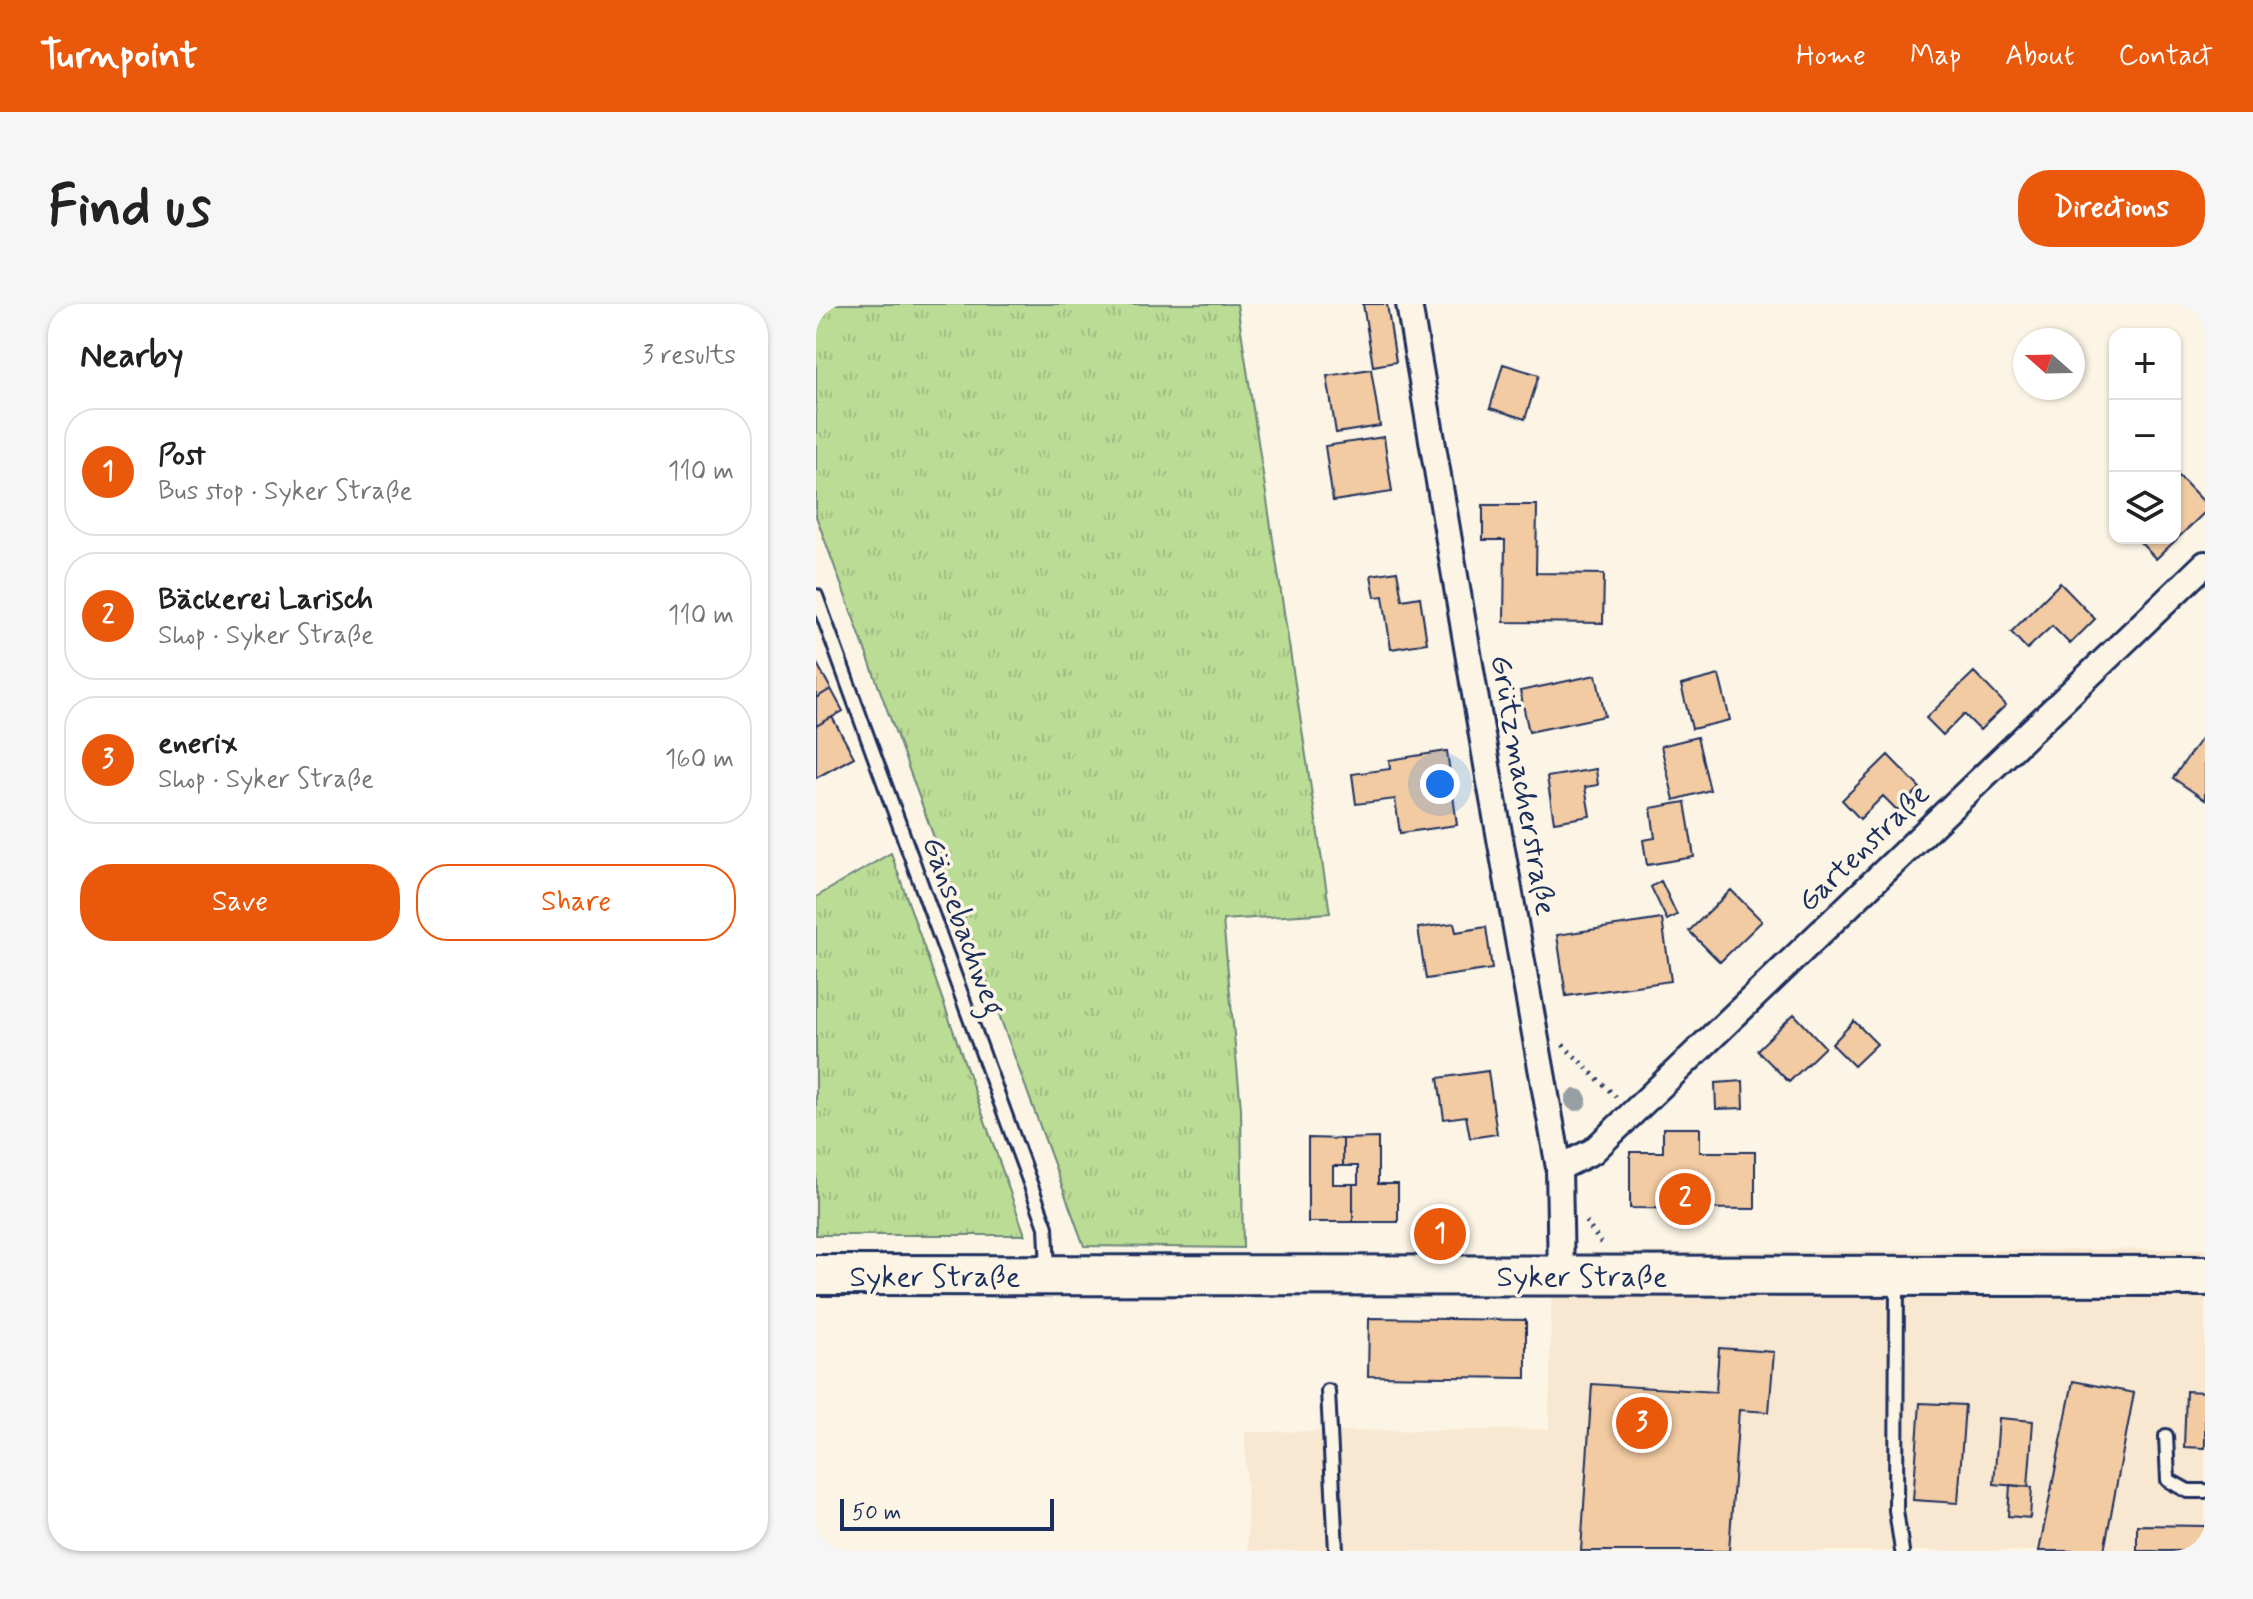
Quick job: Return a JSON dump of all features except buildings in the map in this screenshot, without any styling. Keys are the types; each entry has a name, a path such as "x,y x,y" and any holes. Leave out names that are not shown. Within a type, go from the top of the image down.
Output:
{"main road":[{"name":"Syker Straße","path":"816,1275 2205,1276"}],"street":[{"name":"Grützmacherstraße","path":"1409,304 1559,1168 1561,1277"},
{"name":"Gartenstraße","path":"1559,1168 1593,1151 2205,564"}],"lane":[{"name":"Gänsebachweg","path":"816,596 1046,1227 1048,1277"},
{"path":"1897,1276 1896,1510 1902,1551"},
{"path":"1328,1391 1336,1551"},
{"path":"2166,1436 2168,1480 2188,1491 2205,1491"}],"path":[{"path":"1561,1044 1632,1113"},
{"path":"1582,1212 1604,1247"}],"shaded area":[{"path":"2205,1249 2205,1551 1248,1551 1245,1432 1549,1429 1552,1253"}],"green space":[{"path":"816,304 1237,304 1330,913 1223,920 1241,1108 1243,1248 1084,1246 816,516"},
{"path":"891,853 1025,1235 816,1235 816,897"}],"place":[{"name":"Bäckerei Larisch","path":"1685,1199"},
{"name":"Post","path":"1440,1234"},
{"name":"enerix","path":"1642,1423"}]}
